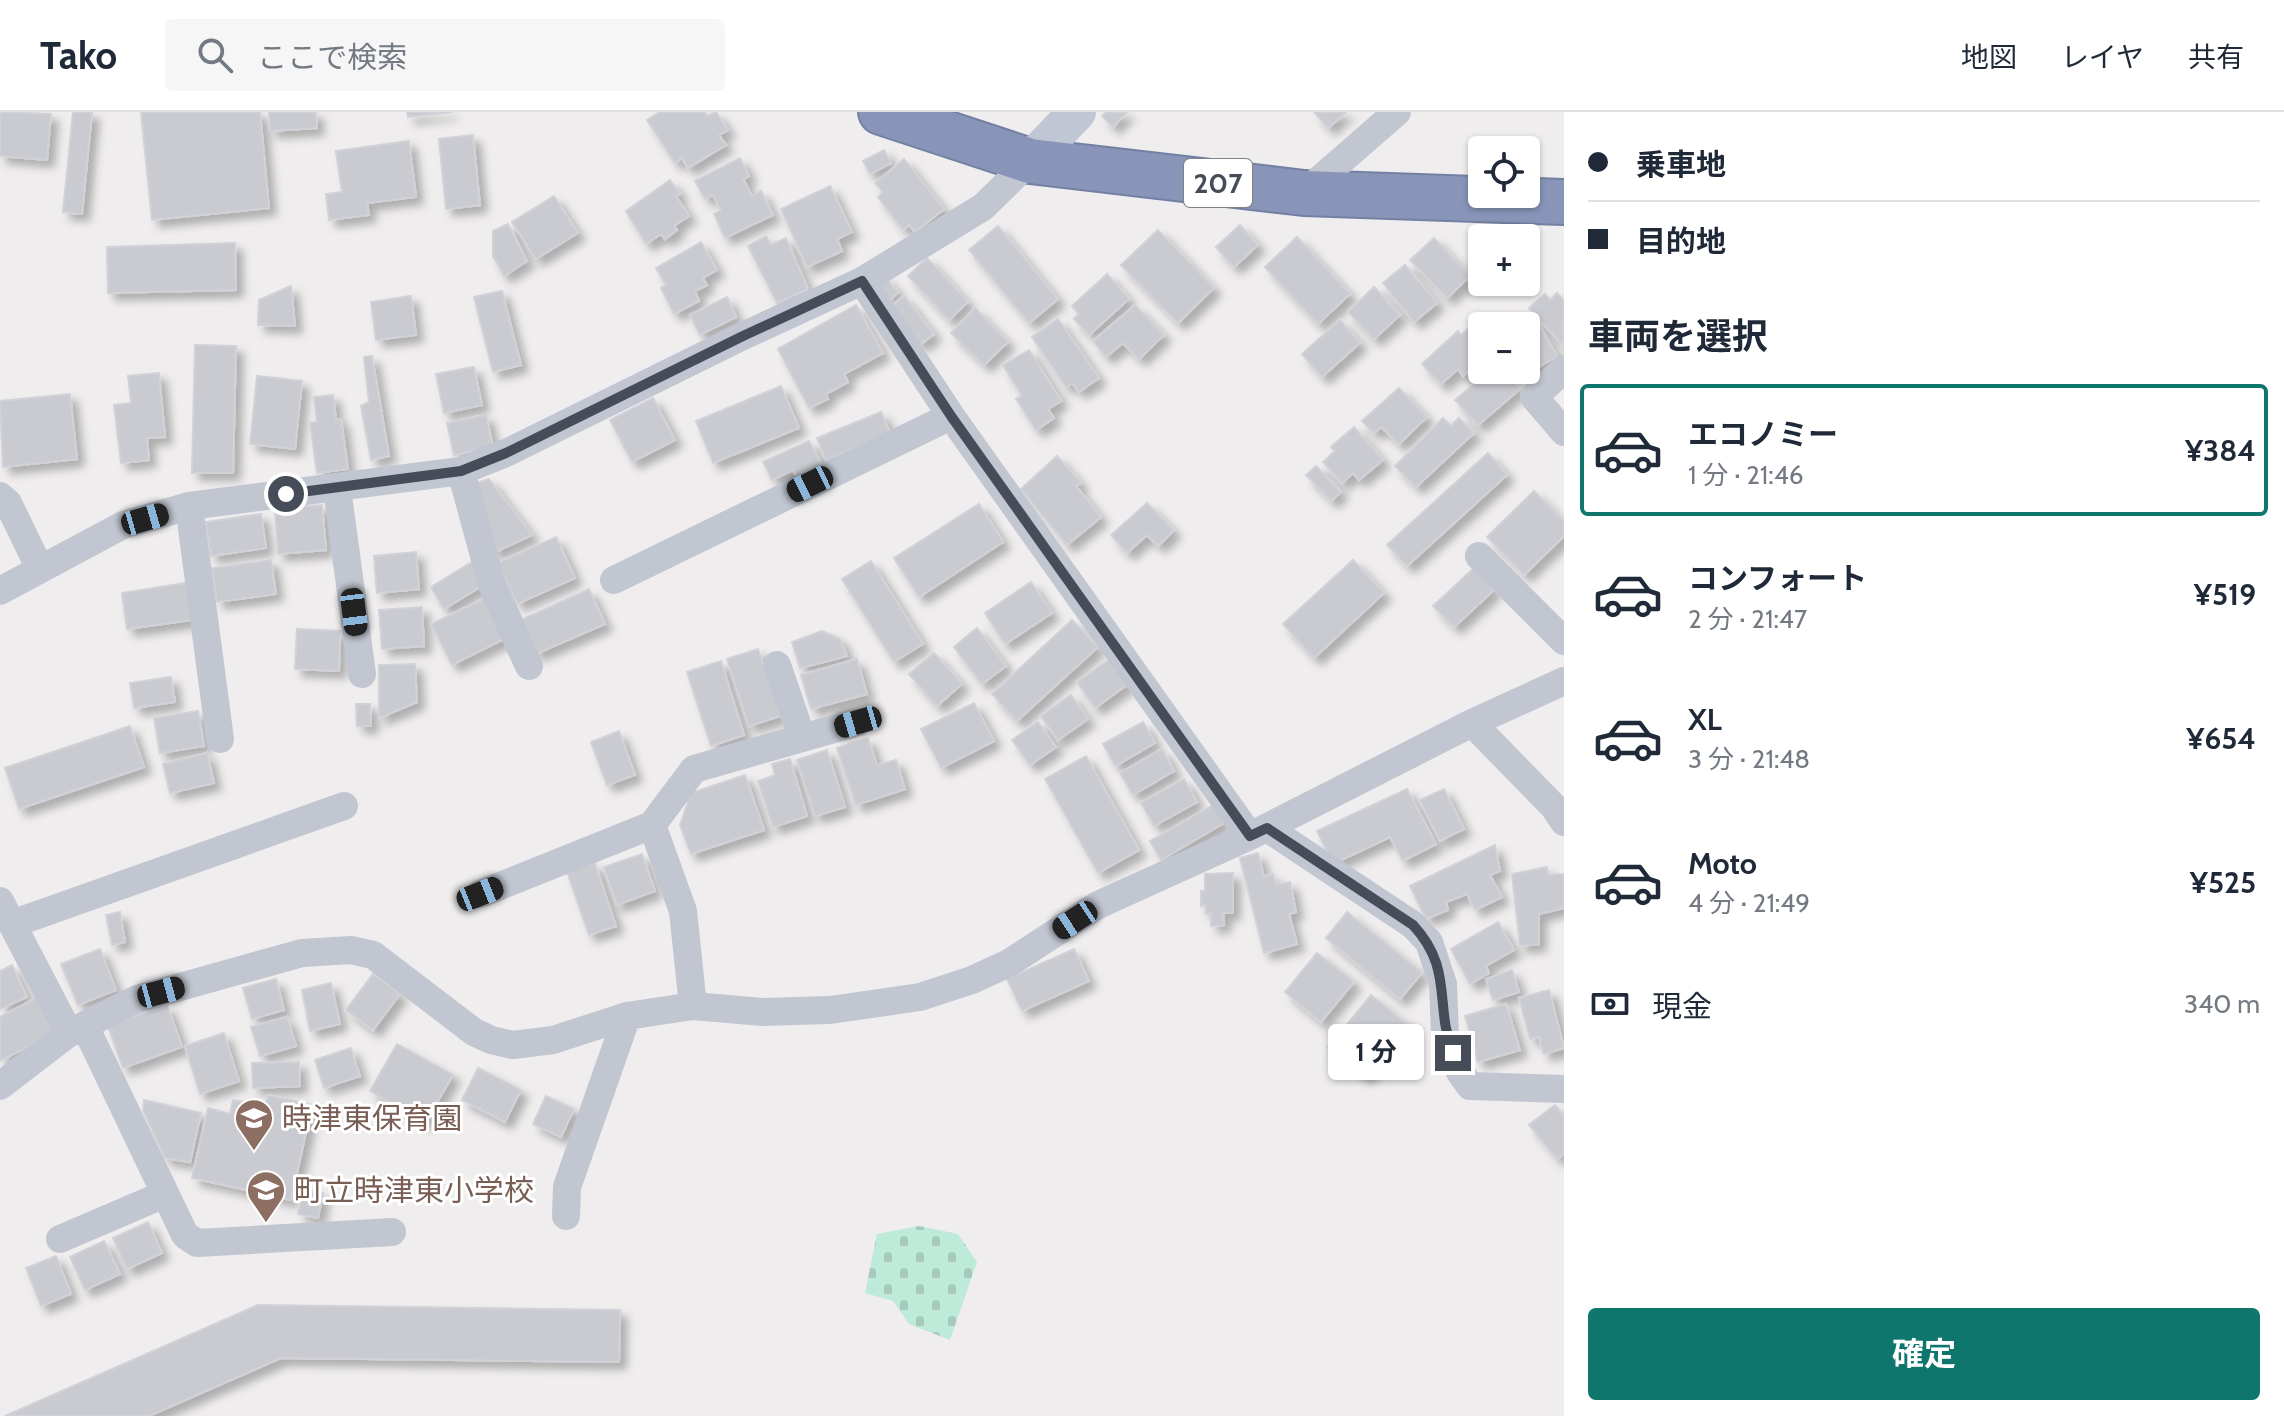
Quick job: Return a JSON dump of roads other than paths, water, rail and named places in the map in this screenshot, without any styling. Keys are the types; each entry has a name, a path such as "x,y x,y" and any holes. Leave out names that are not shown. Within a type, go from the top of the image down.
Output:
{"highway":[{"name":"207","path":"883,112 1030,161 1304,193 1564,202"}],"street":[{"path":"0,591 123,525 189,506 461,471 506,453 862,281 983,207 1077,112"},
{"path":"1304,193 1397,112"},
{"path":"862,281 951,416 1258,832 1413,925 1429,942 1443,984 1445,1035 1460,1072 1470,1086 1564,1089"},
{"path":"1564,369 1534,397 1564,432"},
{"path":"614,580 951,416"},
{"path":"461,471 492,585 529,666"},
{"path":"337,488 362,674"},
{"path":"0,496 8,503 40,569"},
{"path":"189,506 220,739"},
{"path":"1479,556 1564,641"},
{"path":"777,665 802,738"},
{"path":"0,1086 77,1030 137,999 302,953 351,950 373,955 474,1032 513,1045 553,1040 627,1016 693,1006 763,1012 817,1010 920,997 972,980 1009,963 1098,905 1258,832 1472,723 1564,681"},
{"path":"480,894 652,825 694,769 858,722"},
{"path":"1472,723 1554,807 1564,822"},
{"path":"344,806 6,913 77,1030 185,1235 197,1243 392,1232"},
{"path":"652,825 683,911 693,1006"},
{"path":"566,1216 567,1187 627,1016"},
{"path":"60,1239 165,1194"}],"place":[{"name":"時津東保育園","path":"254,1152"},
{"name":"町立時津東小学校","path":"266,1224"}]}
